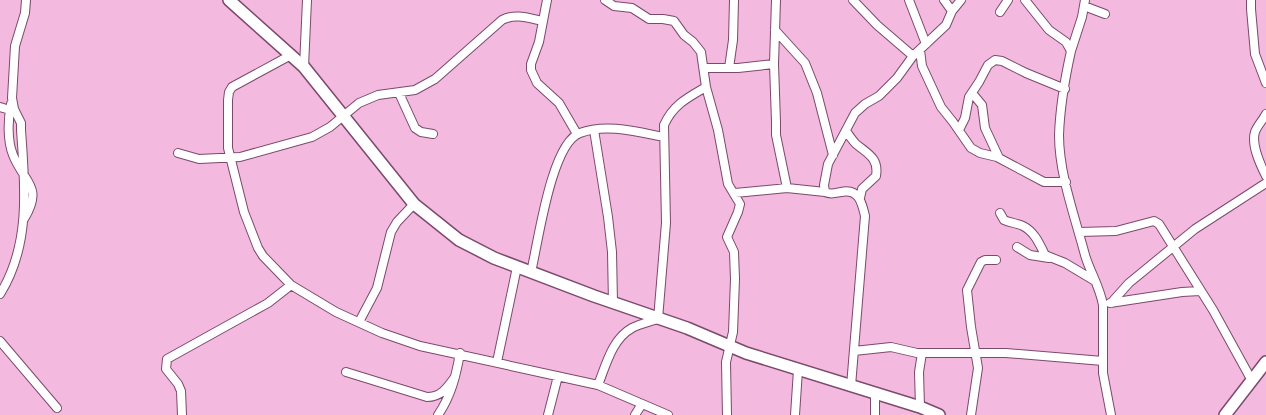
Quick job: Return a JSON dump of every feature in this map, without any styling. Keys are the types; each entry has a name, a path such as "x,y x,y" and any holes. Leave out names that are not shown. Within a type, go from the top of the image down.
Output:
{"street":[{"path":"25,174 15,159 10,144 10,110 15,46 25,13 26,0"},
{"path":"230,0 304,67 414,204 431,220 466,245 531,272 687,328 729,346 798,370 920,407 936,414"},
{"path":"304,67 307,0"},
{"path":"547,0 539,42 531,64 533,77 542,88 553,95 577,134"},
{"path":"605,0 614,6 632,8 649,19 674,21 684,35 698,48 702,56 706,87 718,130 728,184 735,194 740,208 727,237 734,252 735,279 734,321 726,374 727,415"},
{"path":"729,68 734,40 734,0"},
{"path":"776,0 774,64 776,135 787,188"},
{"path":"853,0 877,25 913,56"},
{"path":"908,0 926,44"},
{"path":"944,0 952,11"},
{"path":"825,192 826,168 855,113 888,88 913,56 946,25 952,11 961,0"},
{"path":"1000,12 1008,0"},
{"path":"1024,0 1049,30 1066,42 1071,52"},
{"path":"1251,0 1256,54 1266,83"},
{"path":"1105,14 1084,3 1071,52 1059,135 1062,163 1079,232 1087,261 1101,294 1103,305 1104,383 1111,415"},
{"path":"178,153 199,159 230,158 249,155 312,137 322,132 359,103 372,97 415,90 435,79 509,16 516,15 543,21"},
{"path":"776,30 805,63 820,104 833,155"},
{"path":"920,50 922,66 941,107 975,151 998,158 1044,182 1066,182"},
{"path":"291,55 236,84 229,92 228,133 230,158 244,212 254,241 263,256 291,285 315,300 359,322 420,346 460,353 598,385 668,415"},
{"path":"959,130 962,126 967,102 988,65 995,60 1002,60 1026,73 1065,89"},
{"path":"704,68 745,68 774,64"},
{"path":"658,319 666,223 664,126 668,114 706,87"},
{"path":"399,93 415,128 421,132 433,134"},
{"path":"972,94 982,105 985,128 998,158"},
{"path":"0,294 15,264 25,200 25,174 20,123 12,98"},
{"path":"0,107 10,110"},
{"path":"1266,114 1256,130 1255,136 1257,153 1266,176"},
{"path":"594,130 612,252 613,303"},
{"path":"531,272 551,180 565,150 577,134 594,130 624,130 664,137"},
{"path":"846,131 854,142 873,157 876,165 876,176 862,189 860,198"},
{"path":"1111,303 1129,282 1174,246 1266,183"},
{"path":"735,194 787,188 833,194 849,191 860,198 866,216 851,386"},
{"path":"359,322 377,288 390,232 414,204"},
{"path":"1000,213 1004,220 1023,226 1030,232 1049,258"},
{"path":"1079,232 1116,231 1154,221 1159,224 1213,310 1252,379"},
{"path":"1017,247 1030,254 1065,263 1095,281"},
{"path":"971,415 978,379 968,287 981,262 996,260"},
{"path":"498,362 518,267"},
{"path":"182,415 181,390 166,369 167,359 261,307 291,285"},
{"path":"1103,305 1200,291"},
{"path":"598,385 615,344 620,338 632,328 658,319"},
{"path":"0,341 57,408"},
{"path":"854,351 891,347 922,353 1006,353 1103,361"},
{"path":"438,415 446,402 456,377 460,353"},
{"path":"920,407 919,372 922,353"},
{"path":"1225,415 1266,362"},
{"path":"795,415 798,370"},
{"path":"346,372 426,397 433,397 442,393 456,377"},
{"path":"548,415 558,376"},
{"path":"874,394 874,415"},
{"path":"636,415 642,404"}]}
